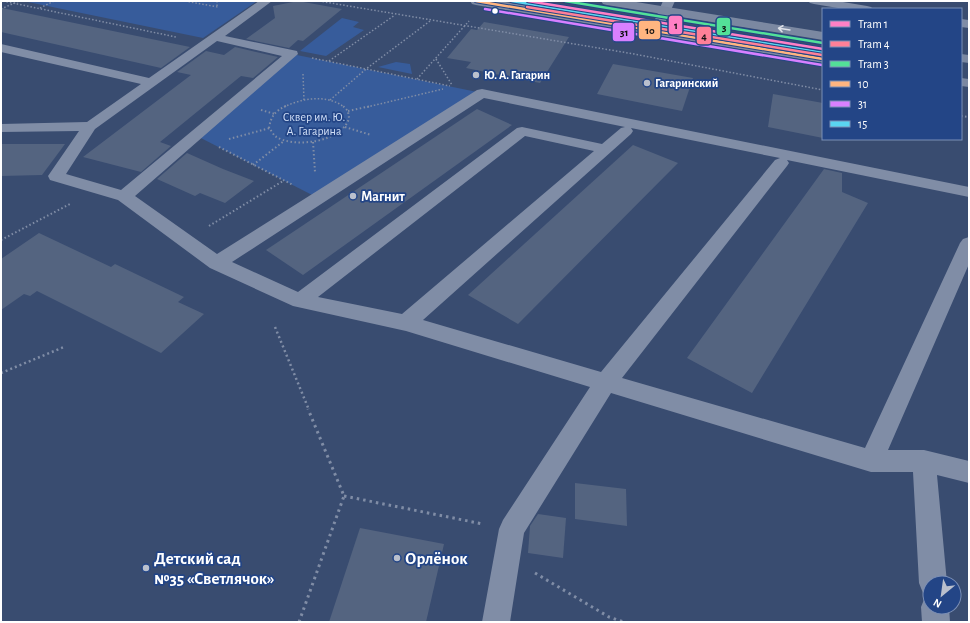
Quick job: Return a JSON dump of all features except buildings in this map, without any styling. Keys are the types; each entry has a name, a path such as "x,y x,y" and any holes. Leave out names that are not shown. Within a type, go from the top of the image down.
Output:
{"main road":[{"path":"476,1 822,59"},
{"path":"607,1 667,6 822,36"}],"lane":[{"path":"266,1 90,126 56,176 124,196 217,263 300,301 406,323 871,461 924,461 969,472"},
{"path":"814,1 860,8"},
{"path":"656,31 667,6"},
{"path":"210,40 297,55"},
{"path":"1,48 151,82"},
{"path":"124,196 195,136 297,55"},
{"path":"300,301 543,114 482,93"},
{"path":"217,263 482,93 969,192"},
{"path":"1,128 90,126"},
{"path":"522,130 606,148"},
{"path":"406,323 626,132"},
{"path":"496,622 512,530 605,383 781,163"},
{"path":"871,461 969,243"},
{"path":"924,461 932,575"}],"path":[{"path":"3,1 210,40"},
{"path":"1,10 19,1"},
{"path":"39,8 54,1"},
{"path":"185,1 218,7"},
{"path":"319,1 430,21 490,29 619,51 822,90"},
{"path":"328,61 396,14"},
{"path":"330,100 366,69 430,21"},
{"path":"417,79 464,26"},
{"path":"304,100 297,55 452,87"},
{"path":"436,59 448,77 452,87"},
{"path":"348,111 452,87"},
{"path":"304,100 330,100 339,104 348,111 350,120 340,132 331,137 307,143 284,141 276,136 268,124 271,117 277,111 286,106 304,100"},
{"path":"212,144 270,128"},
{"path":"195,136 318,198"},
{"path":"254,165 284,141"},
{"path":"186,240 284,181"},
{"path":"1,240 101,188"},
{"path":"275,327 344,496 299,622"},
{"path":"1,373 64,347"},
{"path":"344,496 512,530"},
{"path":"508,556 609,617 624,622"}],"green space":[{"path":"23,1 257,1 203,38"},
{"path":"342,18 359,22 353,27 364,30 326,56 300,51"},
{"name":"Сквер им. Ю. А. Гагарина","path":"292,54 482,93 318,198 195,135"},
{"path":"396,62 410,64 412,74 378,67"}],"tram line":[{"name":"1","path":"528,1 822,49"},
{"name":"3","path":"565,1 822,43"},
{"name":"4","path":"527,7 822,55"}],"transit line":[{"name":"10","path":"476,1 822,59"},
{"name":"15","path":"512,1 822,53"},
{"name":"31","path":"485,9 822,65"}],"place":[{"name":"Ю. А. Гагарин","path":"476,75"},
{"name":"Гагаринский","path":"647,83"},
{"name":"Магнит","path":"353,196"},
{"name":"Орлёнок","path":"397,558"},
{"name":"Детский сад №35 «Светлячок»","path":"146,568"}]}
